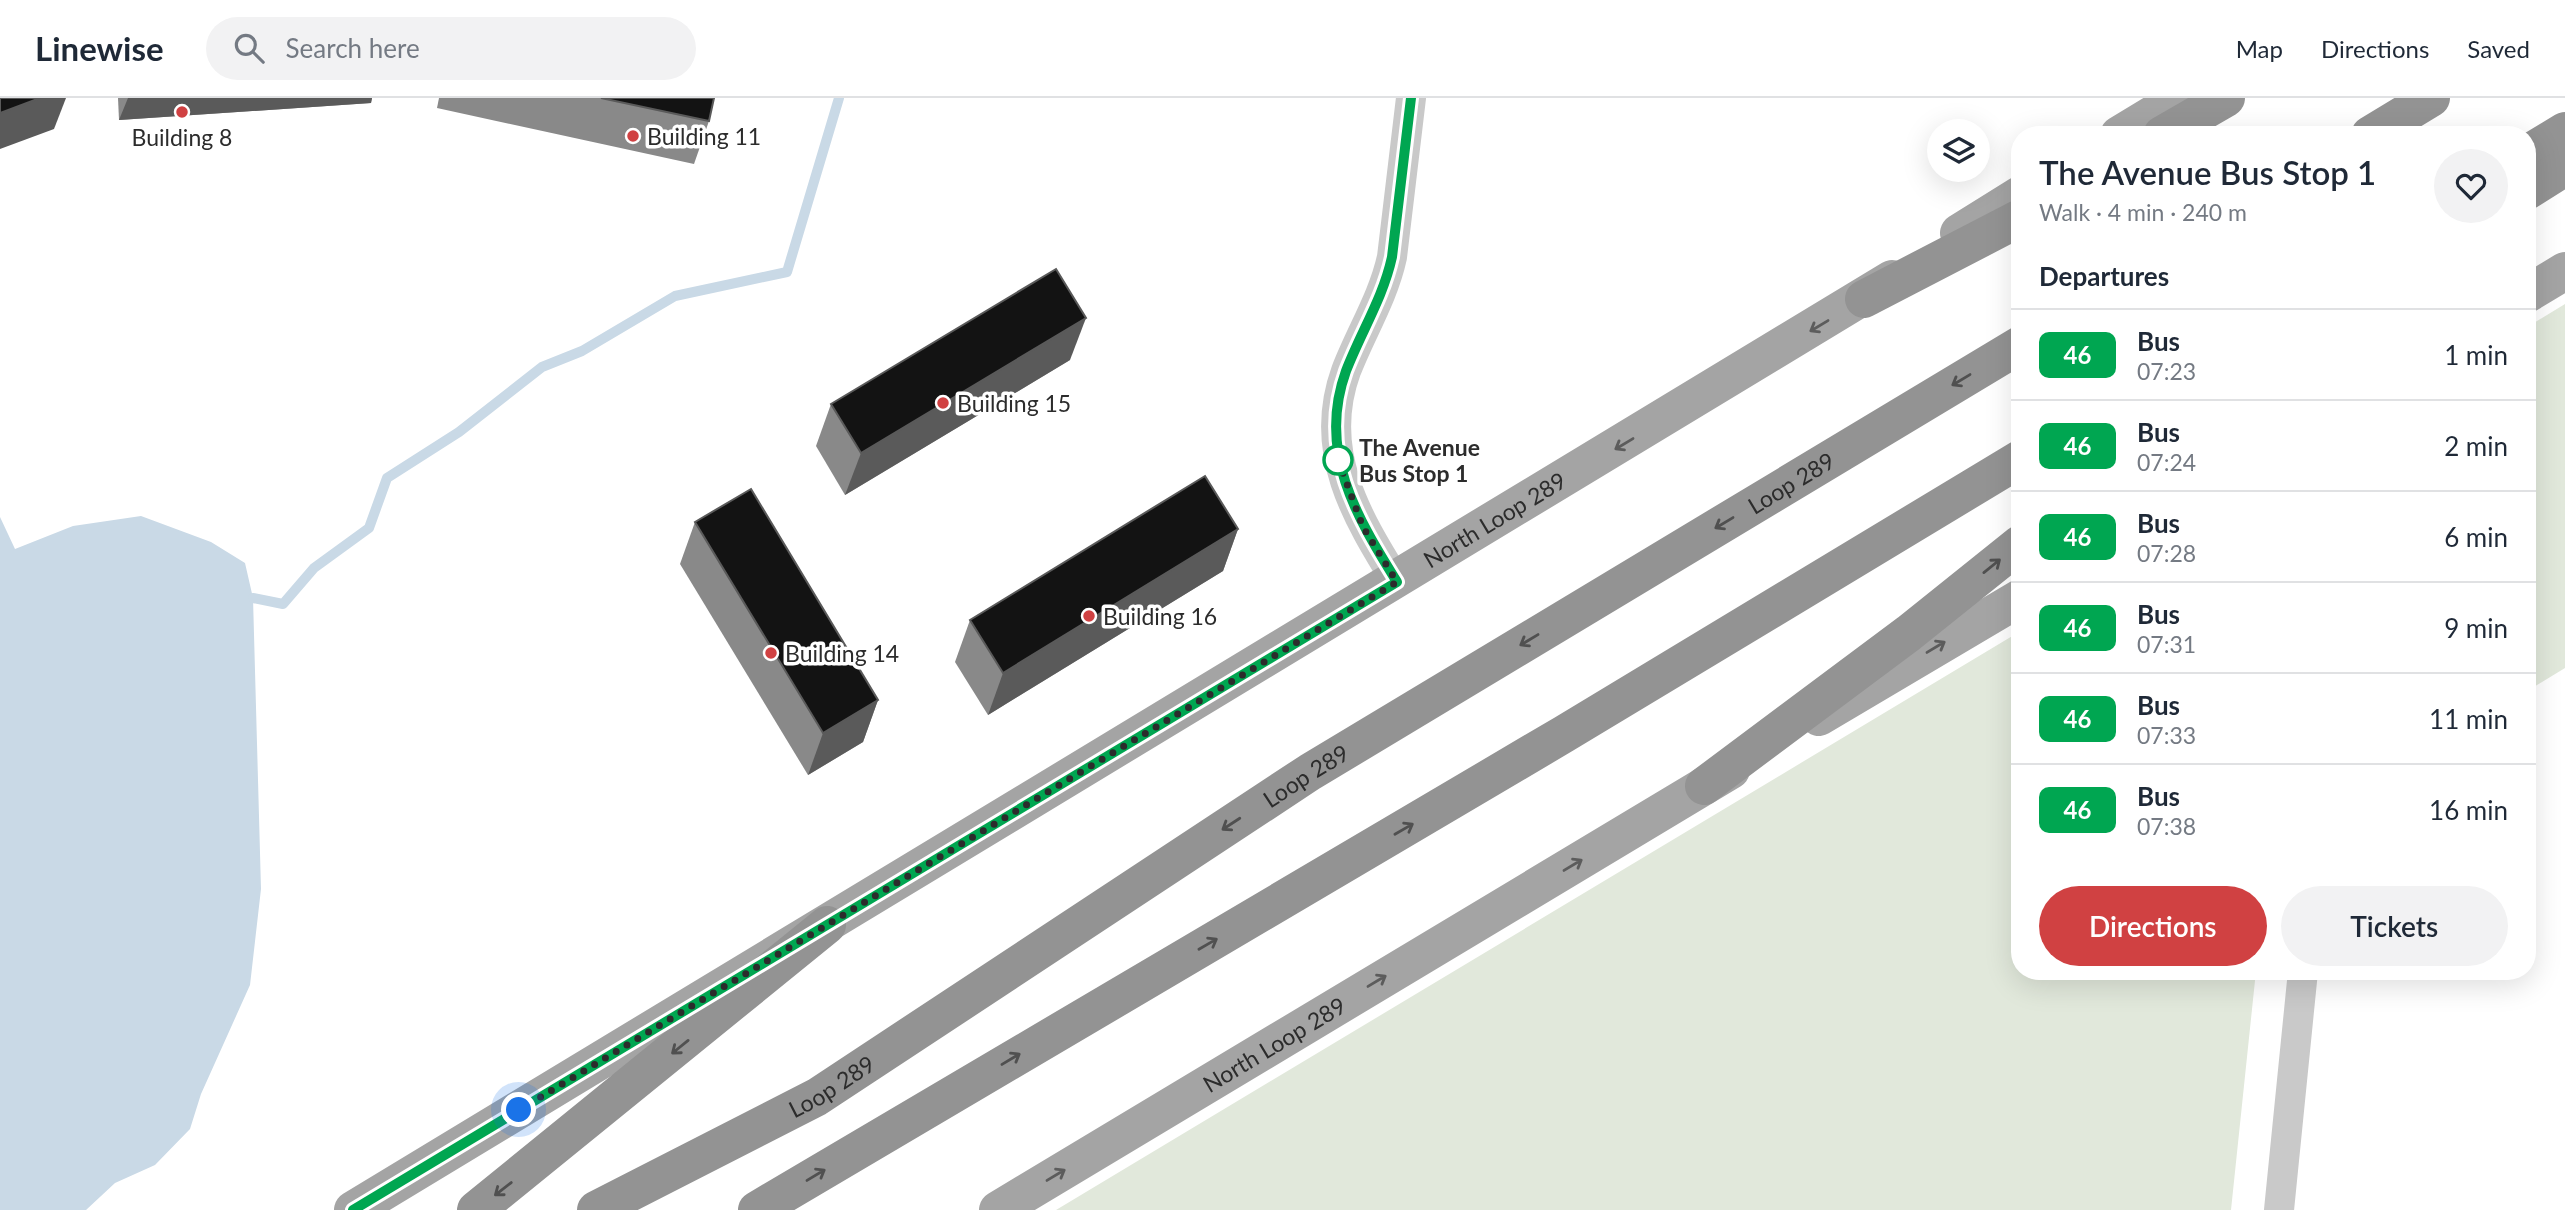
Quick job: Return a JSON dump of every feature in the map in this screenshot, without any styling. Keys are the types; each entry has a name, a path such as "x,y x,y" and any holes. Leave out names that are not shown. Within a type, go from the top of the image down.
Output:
{"highway":[{"path":"2178,126 2226,98"},
{"path":"2385,126 2431,98"},
{"path":"2536,149 2565,131"},
{"path":"2536,185 2565,167"},
{"path":"1864,299 2011,223"},
{"name":"Loop 289","path":"596,1210 817,1097 1310,772 2011,350"},
{"path":"757,1210 1564,734 2011,464"},
{"path":"1704,786 1909,633 2011,551"},
{"path":"476,1210 827,925"}],"main road":[{"path":"2134,126 2180,98"},
{"name":"North Loop 289","path":"354,1210 1864,299 2011,201"},
{"path":"2536,289 2565,271"},
{"name":"North Loop 289","path":"998,1210 2011,602"}],"street":[{"path":"1397,582 1363,527 1339,470 1336,442 1346,372 1387,280 1411,98"},
{"path":"2279,1210 2302,980"}],"shaded area":[{"path":"2565,304 2565,668 2536,686 2536,322"},
{"path":"2011,637 2011,980 2255,980 2231,1210 1056,1210"}],"water":[{"path":"141,516 211,542 245,563 253,598 261,889 250,985 201,1094 190,1129 155,1165 115,1183 86,1210 0,1210 0,517 15,549 73,526"}],"building":[{"path":"0,98 40,98 0,113"},
{"path":"601,98 714,98 709,121"},
{"path":"1056,269 1086,318 861,453 831,404"},
{"path":"1205,476 1238,529 1003,673 970,620"},
{"path":"751,489 878,700 823,733 695,522"}],"waterway":[{"path":"253,598 283,604 314,568 369,528 387,478 459,432 542,367 582,351 675,296 787,272 839,98"}],"bus line":[{"name":"46","path":"353,1210 1397,582 1363,527 1339,470 1336,442 1340,396 1346,372 1387,280 1397,229 1411,98"}],"place":[{"name":"Building 8","path":"182,112"},
{"name":"Building 11","path":"633,136"},
{"name":"Building 15","path":"943,403"},
{"name":"The Avenue Bus Stop 1","path":"1338,460"},
{"name":"Building 16","path":"1089,616"},
{"name":"Building 14","path":"771,653"}],"route":[{"path":"519,1110 1397,582 1363,527 1339,470 1338,460"}]}
